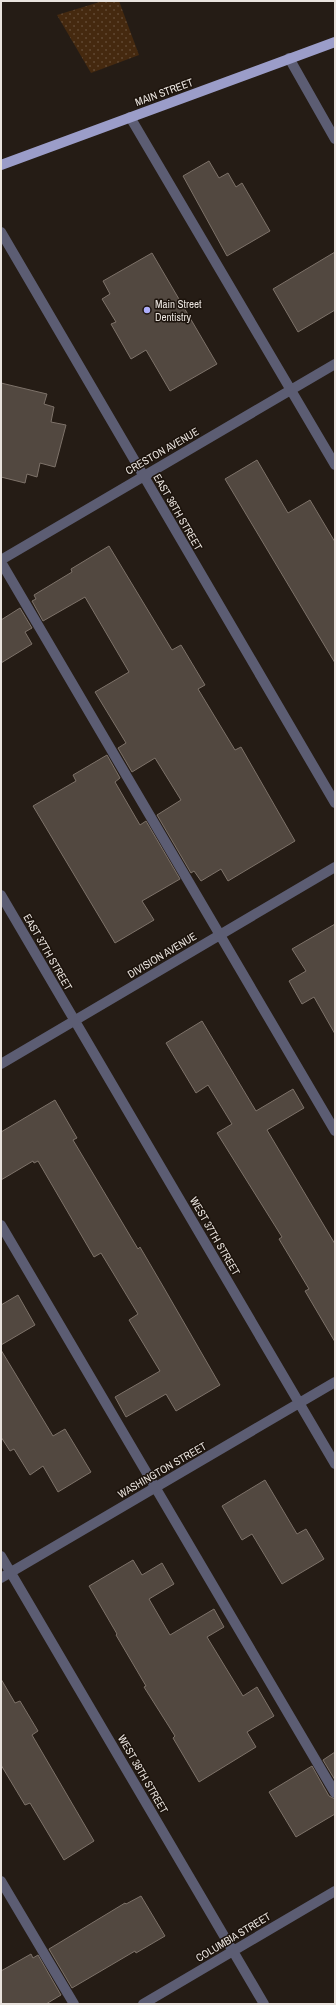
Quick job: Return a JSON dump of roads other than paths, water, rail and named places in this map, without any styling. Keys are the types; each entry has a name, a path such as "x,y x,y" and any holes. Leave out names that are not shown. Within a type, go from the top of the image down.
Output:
{"main road":[{"name":"MAIN STREET","path":"1,165 335,42"}],"street":[{"path":"289,58 335,139"},
{"path":"130,117 335,465"},
{"name":"EAST 36TH STREET","path":"1,232 335,804"},
{"name":"CRESTON AVENUE","path":"1,561 335,364"},
{"path":"1,561 335,1131"},
{"name":"DIVISION AVENUE","path":"1,1064 335,867"},
{"name":"EAST 37TH STREET","path":"1,895 75,1020"},
{"name":"WEST 37TH STREET","path":"75,1020 335,1464"},
{"path":"1,1225 335,1793"},
{"name":"WASHINGTON STREET","path":"1,1578 335,1382"},
{"name":"WEST 38TH STREET","path":"1,1556 264,2004"},
{"path":"1,1881 74,2004"},
{"name":"COLUMBIA STREET","path":"142,2004 335,1891"}],"place":[{"name":"Main Street Dentistry","path":"147,310"}]}
